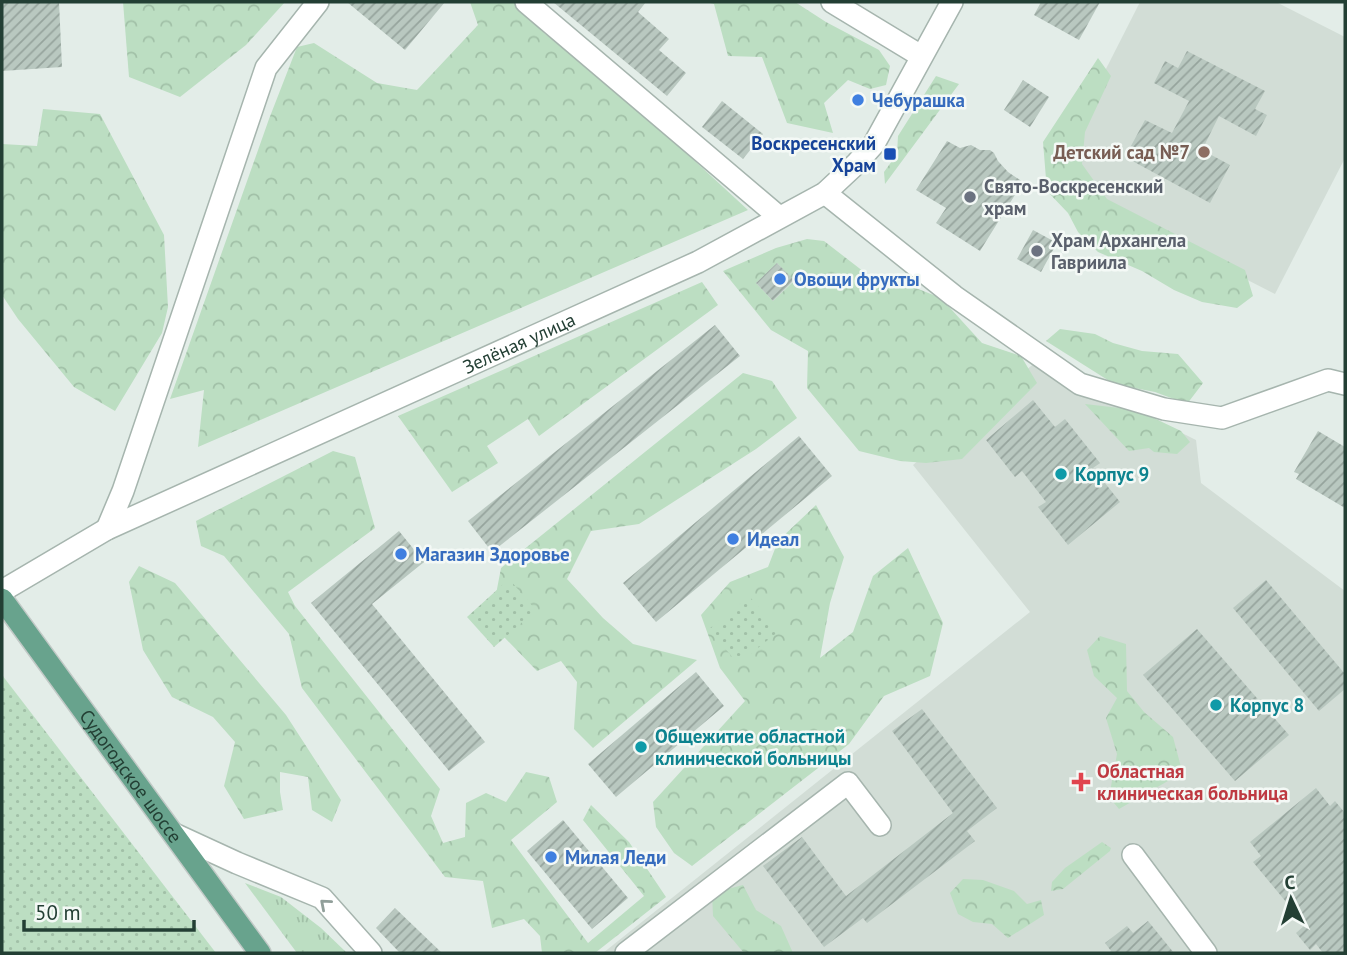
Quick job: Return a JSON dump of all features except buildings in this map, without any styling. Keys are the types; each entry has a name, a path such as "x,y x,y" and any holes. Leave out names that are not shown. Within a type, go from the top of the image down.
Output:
{"main road":[{"name":"Судогодское шоссе","path":"2,598 260,953"}],"street":[{"path":"107,528 124,491 265,68 318,2"},
{"path":"526,2 779,217"},
{"path":"832,2 921,56"},
{"name":"Зелёная улица","path":"2,591 107,528 698,262 825,193 874,144 952,2"},
{"path":"825,193 954,296 1080,384 1164,409 1222,418 1328,380 1345,384"},
{"path":"626,953 848,783 880,825"},
{"path":"174,834 322,898 371,953"},
{"path":"1133,855 1206,953"}],"shaded area":[{"name":"Детский сад №7","path":"1140,2 1276,2 1345,37 1345,158 1275,294 1050,179"},
{"name":"Областная клиническая больница","path":"1037,361 1196,440 1201,483 1345,591 1345,953 603,953 1030,612 913,465"}],"green space":[{"path":"123,2 285,2 246,45 180,97 129,77"},
{"path":"470,2 515,2 544,33 622,94 748,210 198,447 204,390 170,399 297,47 314,43 377,83 417,90 478,25"},
{"path":"706,2 795,2 879,50 890,66 886,85 870,89 848,80 824,103 833,133 787,123 762,57 728,56 714,4"},
{"path":"1098,58 1111,76 1085,132 1082,164 1107,199 1245,270 1253,296 1237,308 1202,302 1098,252 1078,232 1068,213 1047,191 1043,142"},
{"path":"936,76 959,84 885,184 884,172 897,154 898,136"},
{"path":"43,109 100,114 164,235 168,307 162,333 115,411 74,387 18,319 2,295 2,144 37,146"},
{"path":"807,239 824,241 868,275 898,281 941,298 982,343 1021,356 1037,383 962,459 926,463 900,461 859,451 807,388 808,351 771,330 723,271 776,248","holes":["777,263 794,281 773,301 756,283"]},
{"path":"702,282 718,305 539,436 528,419 487,446 498,463 452,492 398,416"},
{"path":"1060,329 1095,334 1113,343 1142,351 1178,354 1203,383 1187,404 1155,392 1114,384 1046,341"},
{"path":"743,373 772,381 797,418 756,449 639,524 591,531 567,579 603,618 633,644 697,660 593,748 574,729 577,682 561,661 537,671 505,638 493,610 501,568"},
{"path":"1085,404 1137,410 1181,431 1190,442 1177,454 1154,452 1149,448 1129,451"},
{"path":"333,451 355,457 375,528 288,592 295,606 440,789 431,816 443,843 465,837 466,803 486,793 506,802 526,772 549,777 557,802 511,840 588,943 644,896 583,820 591,805 629,842 666,897 595,953 542,953 540,936 524,919 492,928 483,881 445,877 302,688 289,634 224,556 201,546 196,521"},
{"path":"816,505 844,557 830,603 820,658 853,632 873,576 908,548 943,623 930,676 884,696 849,744 692,866 674,853 656,827 653,802 745,701 720,668 701,615 730,582 768,567 778,541"},
{"path":"139,566 175,583 286,715 341,800 332,822 312,810 308,777 280,772 283,810 244,819 224,786 235,742 213,717 172,697 143,650 129,582"},
{"path":"509,579 536,610 494,647 467,617"},
{"path":"749,596 779,631 738,664 709,629"},
{"path":"1100,636 1126,644 1127,691 1144,712 1173,737 1181,767 1175,777 1119,809 1109,797 1117,754 1106,718 1117,698 1094,676 1087,650"},
{"path":"2,675 216,953 2,953"},
{"path":"1102,842 1111,848 1110,851 1063,889 1051,891 1052,882 1065,868"},
{"path":"963,879 983,880 1014,891 1027,904 1041,900 1044,915 1008,938 992,924 973,922 958,914 950,893"},
{"path":"245,883 281,897 321,928 347,953 297,953"},
{"path":"743,885 756,910 781,926 793,953 744,953 713,916 712,893"}],"place":[{"name":"Чебурашка","path":"858,100"},
{"name":"Детский сад №7","path":"1204,152"},
{"name":"Воскресенский Храм","path":"890,154"},
{"name":"Свято-Воскресенский храм","path":"970,197"},
{"name":"Храм Архангела Гавриила","path":"1037,251"},
{"name":"Овощи фрукты","path":"780,279"},
{"name":"Корпус 9","path":"1061,474"},
{"name":"Идеал","path":"733,539"},
{"name":"Магазин Здоровье","path":"401,554"},
{"name":"Корпус 8","path":"1216,705"},
{"name":"Общежитие областной клинической больницы","path":"641,747"},
{"name":"Областная клиническая больница","path":"1081,782"},
{"name":"Милая Леди","path":"551,857"}]}
